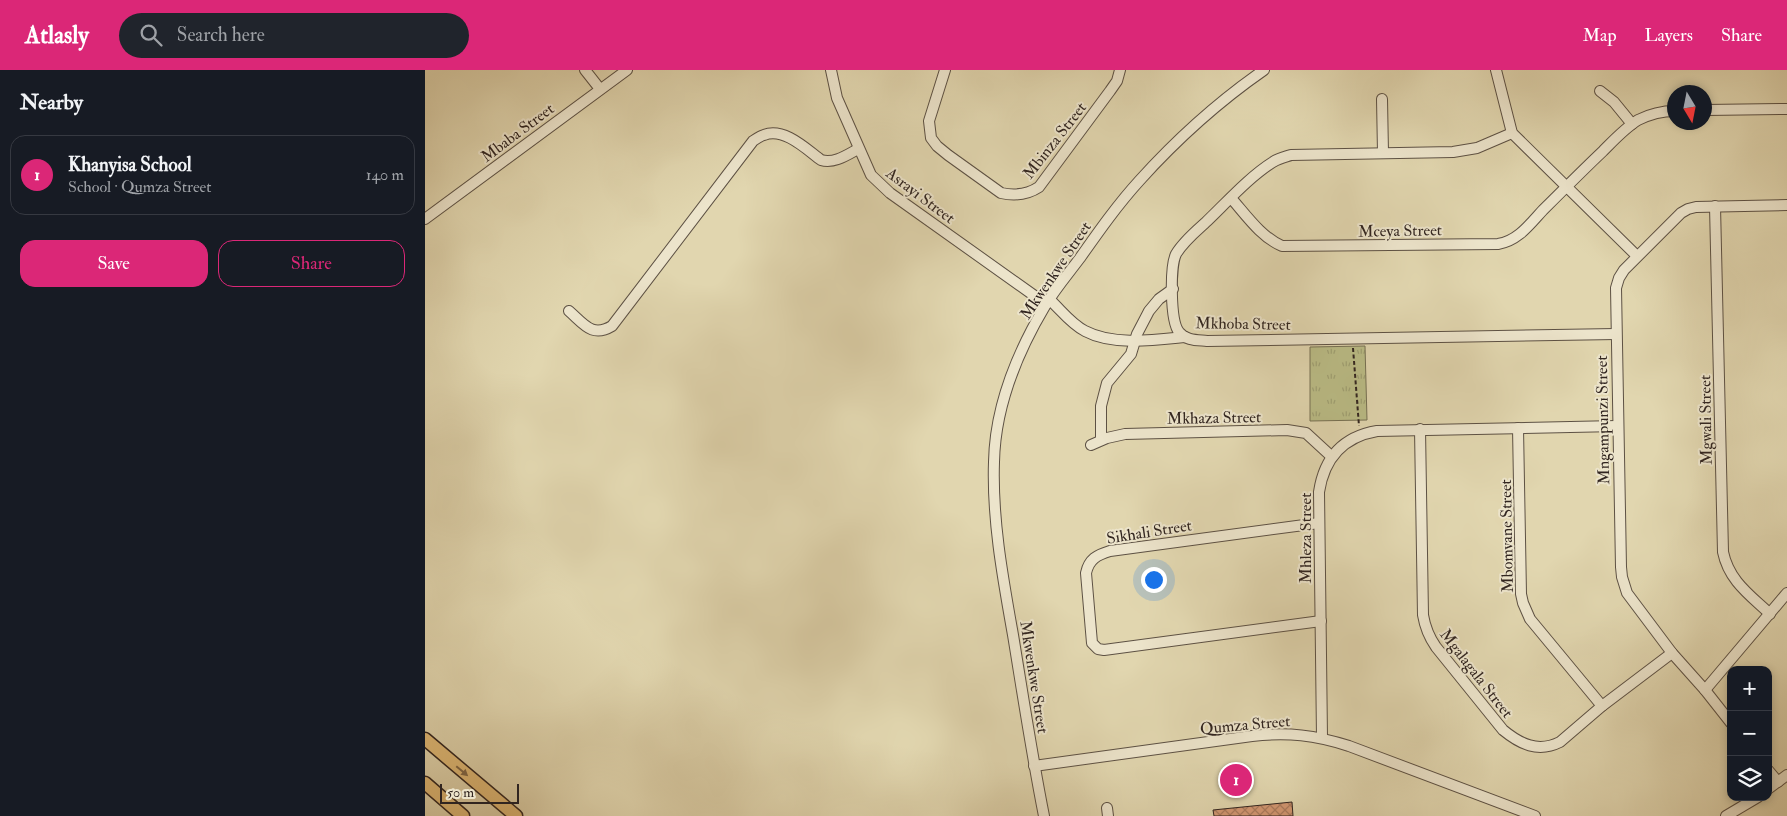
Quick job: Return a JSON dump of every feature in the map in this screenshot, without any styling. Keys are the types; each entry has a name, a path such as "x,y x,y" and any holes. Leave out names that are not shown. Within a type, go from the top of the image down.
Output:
{"main road":[{"path":"425,739 516,816"},
{"path":"425,784 463,816"}],"street":[{"path":"585,70 600,89"},
{"name":"Mbaba Street","path":"425,219 627,70"},
{"name":"Asrayi Street","path":"831,70 837,98 871,175 878,183 1048,302 1083,330 1093,335 1136,341 1185,337"},
{"name":"Mbinza Street","path":"945,70 929,121 931,138 948,155 1001,193 1011,195 1032,192 1039,187 1111,91 1117,81 1120,70"},
{"name":"Mkwenkwe Street","path":"1044,816 1034,766 1001,562 995,507 994,461 999,422 1007,388 1019,355 1048,302 1139,181 1176,142 1207,114 1264,70"},
{"path":"1496,70 1512,132 1637,256"},
{"path":"1600,91 1613,102 1632,124"},
{"path":"1382,99 1383,153"},
{"path":"1712,110 1787,109"},
{"name":"Mceya Street","path":"1231,198 1265,235 1282,246 1498,244 1507,242 1519,235 1566,186 1632,124 1649,115 1667,112"},
{"name":"Mkhoba Street","path":"1512,132 1465,151 1291,155 1281,158 1265,168 1231,198 1175,255 1173,312 1179,333 1193,340 1207,341 1615,334"},
{"path":"569,311 589,329 597,332 604,331 612,326 753,141 764,134 778,133 785,135 821,160 827,162 859,149"},
{"name":"Mngampunzi Street","path":"1727,717 1672,653 1627,593 1621,577 1615,334 1616,288 1624,270 1681,213 1696,207 1787,205"},
{"name":"Mgwali Street","path":"1715,206 1723,552 1734,580 1770,614"},
{"path":"1101,440 1101,406 1107,383 1131,354 1137,334 1149,311 1159,299 1173,289"},
{"name":"Mhleza Street","path":"1323,737 1319,492 1321,478 1331,456 1355,437 1377,430 1617,426"},
{"name":"Mbomvane Street","path":"1518,428 1521,594 1523,603 1530,619 1602,706"},
{"name":"Mgalagala Street","path":"1419,429 1423,615 1428,636 1503,730 1511,737 1534,747 1543,748 1560,742 1602,706 1672,653"},
{"name":"Mkhaza Street","path":"1091,445 1101,440 1125,434 1297,431 1307,433 1331,456"},
{"name":"Sikhali Street","path":"1319,523 1110,551 1093,558 1088,565 1086,573 1092,643 1097,649 1104,650 1321,621"},
{"path":"1705,690 1787,592"},
{"name":"Qumza Street","path":"1034,766 1252,736 1283,734 1323,737 1535,816"},
{"path":"1772,775 1778,782"},
{"path":"1772,786 1787,775"},
{"path":"1726,816 1751,801"}],"path":[{"path":"1352,338 1360,435"}],"green space":[{"path":"1365,346 1367,420 1310,421 1310,347"}],"building":[{"path":"1292,802 1293,816 1214,816 1213,810"}],"place":[{"name":"Khanyisa School","path":"1236,780"}]}
